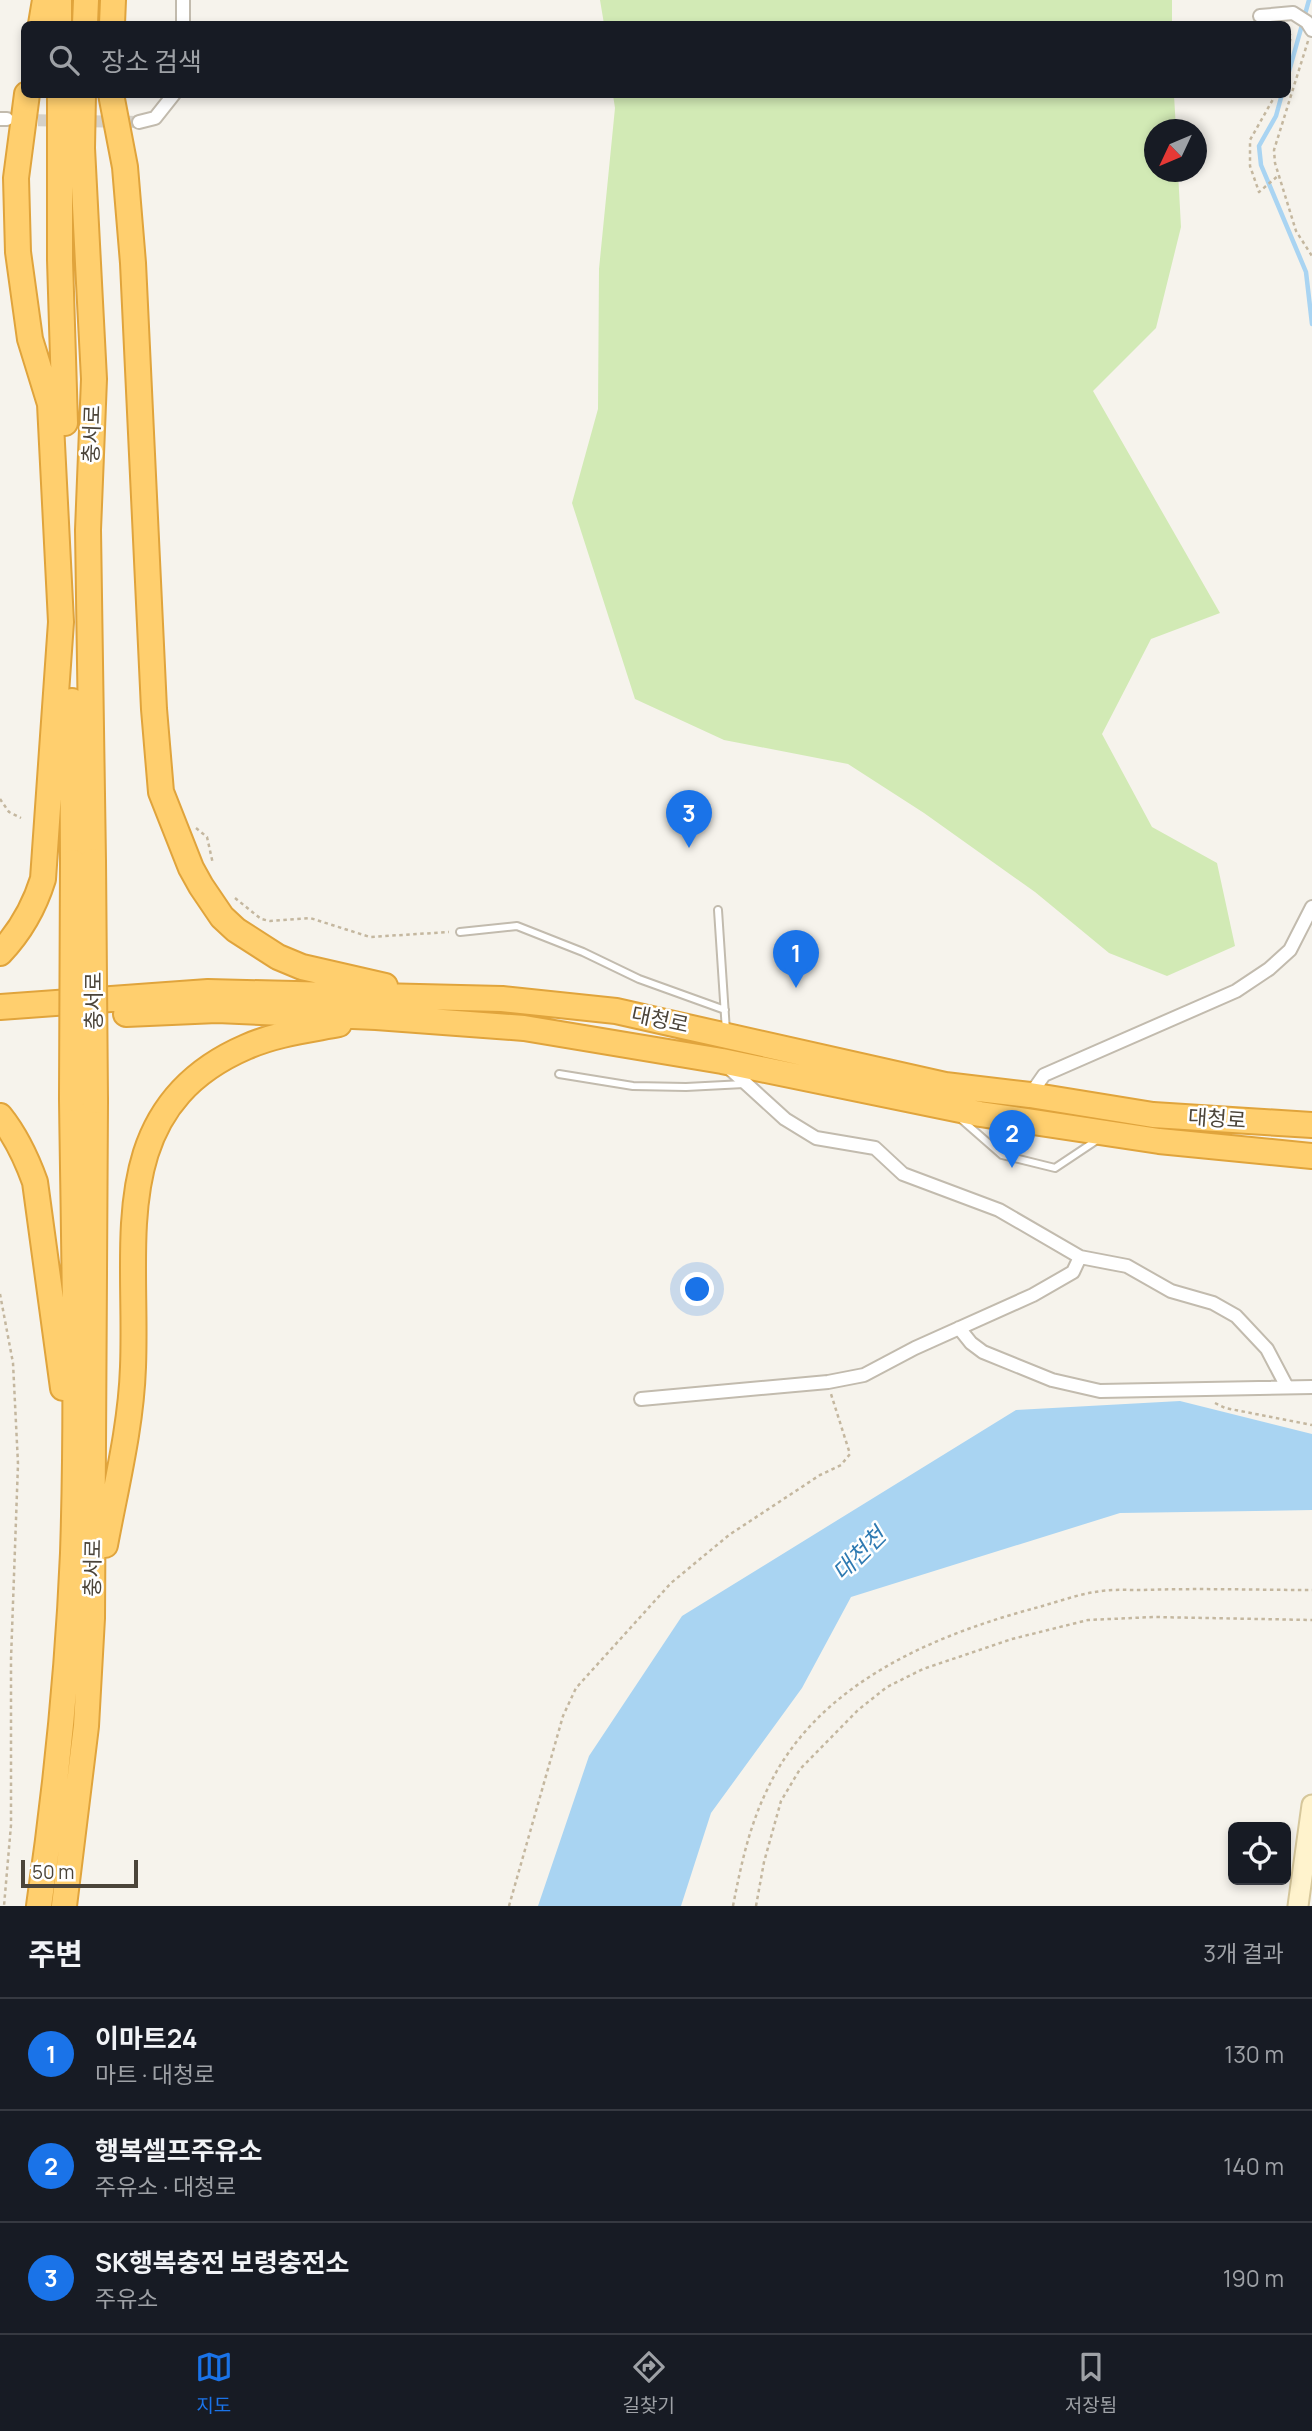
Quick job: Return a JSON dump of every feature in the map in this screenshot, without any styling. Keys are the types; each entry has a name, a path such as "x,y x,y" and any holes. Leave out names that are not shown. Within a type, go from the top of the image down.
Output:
{"highway":[{"path":"42,21 45,0"},
{"path":"59,0 59,21"},
{"path":"85,21 86,0"},
{"path":"112,21 113,0"},
{"path":"0,953 22,928 43,879 61,622 50,404 30,339 18,252 16,178 26,98"},
{"name":"충서로","path":"60,98 60,261 72,640 83,861"},
{"name":"충서로","path":"83,98 82,148 94,379 88,530 83,861"},
{"path":"112,98 125,167 133,262 154,709 161,792 191,868 210,902 222,917 257,945 302,967 343,978 447,998"},
{"path":"83,861 84,1100"},
{"name":"대청로","path":"0,1007 208,992 502,999 725,1022 945,1085 1030,1095 1153,1115 1312,1125"},
{"name":"대청로","path":"0,1023 217,1010 376,1017 524,1028 722,1061 948,1107 1107,1133 1159,1141 1312,1156"},
{"path":"92,1618 129,1412 133,1369 136,1191 153,1132 177,1096 208,1068 227,1056 274,1037 376,1017"},
{"name":"충서로","path":"39,1906 55,1792 73,1555 84,1100"},
{"name":"충서로","path":"64,1906 86,1726 92,1618 92,1364 84,1100"},
{"path":"0,1116 20,1145 34,1182 74,1475"}],"main road":[{"path":"1298,1906 1312,1805"}],"street":[{"path":"183,0 183,21"},
{"path":"1260,16 1293,13 1310,27"},
{"path":"139,122 155,118 171,98"},
{"path":"1030,1095 1044,1075 1236,991 1269,969 1290,950 1312,907"},
{"path":"722,1061 785,1119 816,1138 875,1148 904,1174 999,1210 1080,1257 1127,1266 1171,1291 1213,1303 1236,1316 1267,1349 1287,1387"},
{"path":"641,1399 828,1382 864,1375 1033,1295 1073,1272 1080,1257"},
{"path":"959,1328 971,1343 984,1352 1052,1380 1100,1391 1312,1387"}],"lane":[{"path":"718,910 725,1022 722,1061"},
{"path":"460,932 517,926 583,952 725,1022"},
{"path":"559,1074 633,1086 746,1084"},
{"path":"948,1107 1002,1155 1055,1168 1107,1133"}],"path":[{"path":"1310,27 1290,103 1277,134 1274,150 1278,177 1296,231 1312,256"},
{"path":"1274,98 1250,140 1250,166 1259,192 1278,177"},
{"path":"0,799 9,812 21,818"},
{"path":"191,824 207,837 214,870"},
{"path":"235,898 261,919 270,921 310,918 370,937 460,932"},
{"path":"0,1294 13,1363 18,1464 12,1659 11,1825 4,1906"},
{"path":"509,1906 563,1716 576,1688 681,1575 729,1535 820,1475 841,1465 850,1454 828,1382"},
{"path":"1187,1390 1226,1409 1312,1425"},
{"path":"733,1906 745,1845 767,1788 794,1745 824,1711 868,1677 926,1645 1007,1615 1096,1592 1167,1589 1312,1590"},
{"path":"756,1906 780,1801 800,1769 858,1710 887,1687 923,1669 1012,1639 1088,1620 1154,1617 1312,1620"}],"green space":[{"path":"600,0 1172,0 1172,21 604,21"},
{"path":"613,98 1174,98 1175,119 1144,119 1144,182 1179,182 1181,227 1156,328 1093,391 1220,613 1151,639 1102,734 1152,827 1217,863 1235,946 1167,976 1109,953 1035,892 924,813 848,764 724,740 635,699 572,503 598,409 599,269 615,108"}],"water":[{"name":"대천천","path":"1180,1401 1312,1434 1312,1510 1120,1513 851,1597 802,1688 711,1813 681,1906 538,1906 589,1756 682,1616 1016,1410"}],"waterway":[{"path":"1291,64 1309,0"},
{"path":"1281,98 1276,116 1259,146 1261,165 1306,272 1312,324"}],"tunnel":[{"path":"20,120 139,122"}],"place":[{"name":"SK행복충전 보령충전소","path":"689,848"},
{"name":"이마트24","path":"796,988"},
{"name":"행복셀프주유소","path":"1012,1168"}]}
